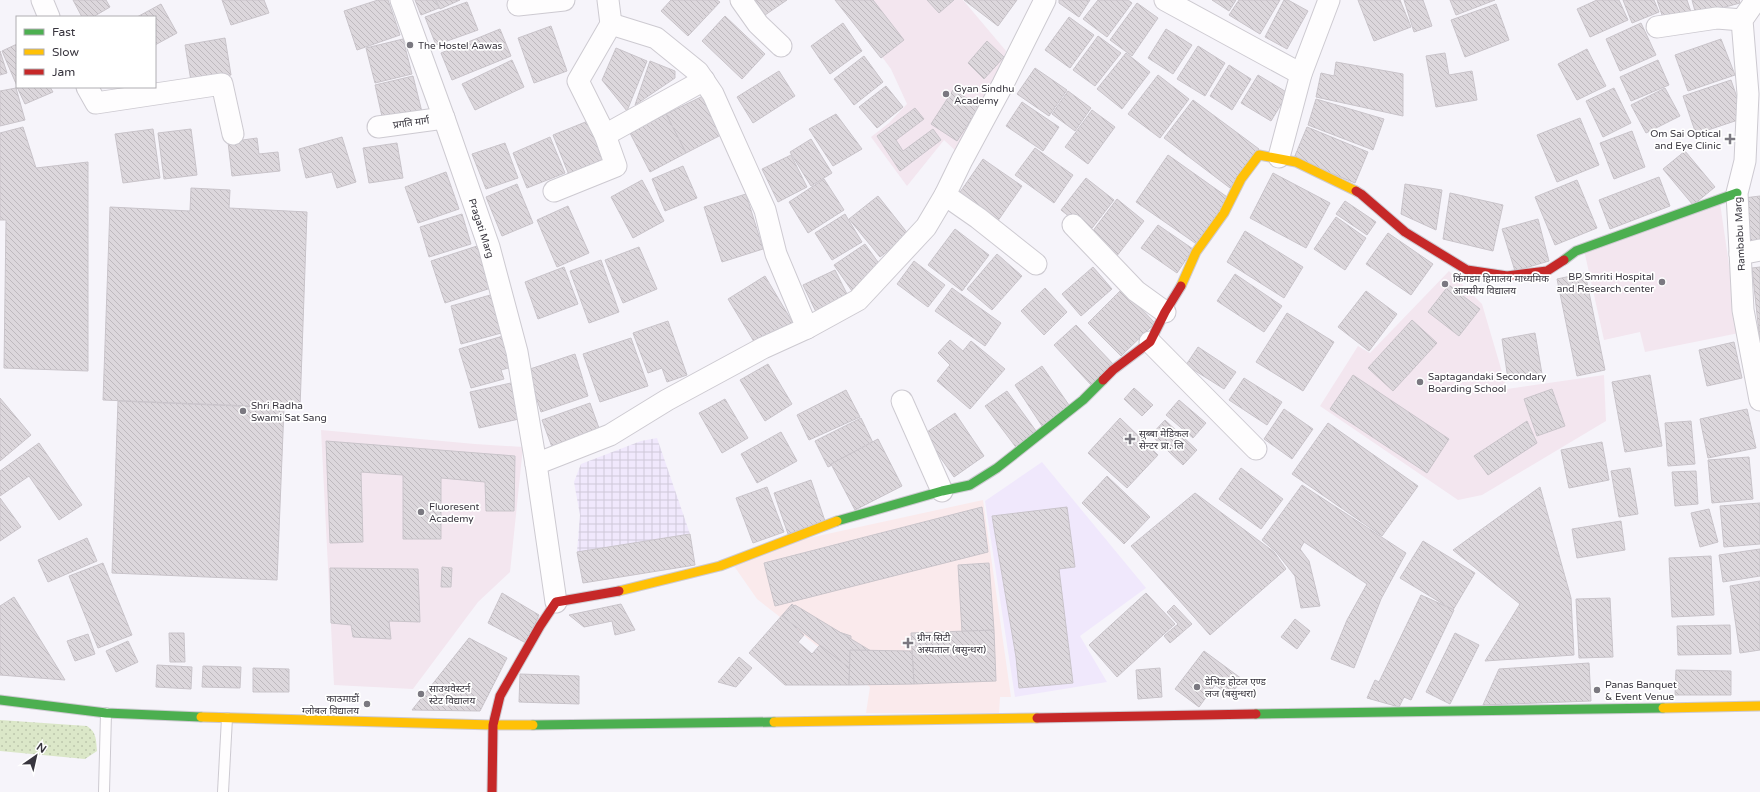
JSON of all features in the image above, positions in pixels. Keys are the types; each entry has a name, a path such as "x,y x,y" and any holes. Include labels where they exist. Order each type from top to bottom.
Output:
{"street":[{"path":"42,0 49,16"},
{"name":"Pragati Marg","path":"401,0 489,247 517,352 536,464 556,602"},
{"path":"518,5 564,0"},
{"path":"554,191 616,166 604,135 578,81 611,24 608,0"},
{"path":"741,0 758,24 781,46"},
{"path":"536,464 610,435 698,383 763,348 807,328 858,300 926,227 945,196 962,160 1003,84 1044,0"},
{"path":"1165,0 1301,74"},
{"path":"1279,157 1301,74 1329,0"},
{"path":"1657,27 1717,18 1742,20 1756,0"},
{"name":"Rambabu Marg","path":"1742,20 1748,94 1745,161 1737,193 1743,310 1760,400"},
{"path":"611,24 656,38 698,72 714,94 765,210 776,254 807,328"},
{"path":"604,135 704,80"},
{"path":"88,88 96,103 222,84 233,134"},
{"name":"प्रगति मार्ग","path":"378,127 444,118"},
{"path":"492,792 493,725 500,696 540,626 556,602 630,589 720,566 824,525 942,491 970,485 997,468 1083,400 1113,370 1150,342 1165,312 1178,293 1196,252 1224,213 1241,179 1259,155 1279,157 1296,162 1361,194 1405,232 1467,270 1507,276 1547,271 1576,251 1737,193"},
{"path":"945,196 978,218 1036,264"},
{"path":"1073,225 1136,291 1165,312"},
{"path":"1740,254 1760,250"},
{"path":"1150,342 1256,449"},
{"path":"902,401 942,491"},
{"path":"0,700 106,713 227,718 493,725 850,721 1760,706"}],"lane":[{"path":"104,792 106,713"},
{"path":"223,792 227,718"}],"shaded area":[{"name":"Gyan Sindhu Academy","path":"840,0 963,0 1006,51 996,83 958,153 944,140 907,186 871,137 889,123 907,104 891,69"},
{"name":"BP Smriti Hospital and Research center","path":"1720,203 1739,333 1645,352 1640,332 1604,340 1584,250"},
{"name":"Saptagandaki Secondary Boarding School","path":"1449,271 1482,304 1507,389 1604,375 1606,421 1482,495 1458,500 1320,406 1358,346 1370,353"},
{"name":"Fluoresent Academy","path":"321,430 523,447 510,572 478,602 413,689 334,685"},
{"path":"657,438 690,534 577,552 580,515 574,482 581,464 641,441"},
{"path":"1042,462 1146,588 1080,636 1107,682 1015,697 985,501"},
{"name":"ग्रीन सिटी अस्पताल (बसुन्धरा)","path":"983,500 1011,697 1000,697 999,713 866,713 870,687 757,599 734,566 804,539"}],"green space":[{"path":"0,720 87,726 93,731 97,751 85,759 0,751"}],"building":[{"path":"73,0 106,0 110,7 95,16 81,16"},
{"path":"222,0 264,0 269,13 231,25"},
{"path":"378,0 388,0 400,35 357,50 344,11"},
{"path":"415,0 435,0 439,8 421,15"},
{"path":"436,0 460,0 440,9"},
{"path":"671,0 717,0 720,2 688,36 661,11"},
{"path":"755,0 787,0 765,15"},
{"path":"835,0 873,0 904,40 881,58"},
{"path":"927,0 954,0 939,13"},
{"path":"964,0 1017,0 998,26"},
{"path":"1059,0 1090,0 1079,17 1059,3"},
{"path":"1098,0 1128,0 1132,3 1107,37 1083,19"},
{"path":"1212,0 1236,0 1229,11"},
{"path":"1239,0 1280,0 1260,34 1229,15"},
{"path":"1284,0 1288,0 1308,11 1287,49 1265,37"},
{"path":"1358,0 1400,0 1411,27 1374,41"},
{"path":"1404,0 1423,0 1432,26 1414,32"},
{"path":"1450,0 1495,0 1456,15"},
{"path":"1597,0 1619,0 1628,20 1590,37 1577,9"},
{"path":"1623,0 1654,0 1659,12 1632,23"},
{"path":"1657,0 1687,0 1691,12 1664,21"},
{"path":"1692,0 1739,0 1740,3 1696,15"},
{"path":"467,2 478,30 436,45 425,17"},
{"path":"1137,3 1158,18 1132,56 1110,40"},
{"path":"161,4 177,33 156,44 156,16 139,16"},
{"path":"1496,4 1509,40 1465,57 1451,20"},
{"path":"725,16 765,54 742,79 702,41"},
{"path":"1069,17 1094,35 1070,68 1045,50"},
{"path":"843,23 862,51 830,74 811,46"},
{"path":"1641,23 1656,55 1620,71 1606,39"},
{"path":"551,26 567,71 534,83 518,38"},
{"path":"500,29 511,56 452,80 441,53"},
{"path":"1166,29 1192,45 1173,74 1148,58"},
{"path":"1098,36 1121,53 1095,86 1073,70"},
{"path":"225,38 231,75 191,81 185,45"},
{"path":"403,39 412,74 375,83 366,48"},
{"path":"1721,39 1735,75 1688,91 1675,55"},
{"path":"987,41 1004,57 984,79 968,63"},
{"path":"16,44 16,84 2,51"},
{"path":"1198,46 1225,63 1205,96 1177,79"},
{"path":"616,48 647,61 627,111 602,80"},
{"path":"1587,49 1606,86 1577,100 1558,64"},
{"path":"0,51 7,73 0,75"},
{"path":"1126,53 1150,72 1122,109 1097,89"},
{"path":"1445,53 1449,75 1472,71 1477,100 1436,107 1426,56"},
{"path":"864,56 883,82 854,105 834,79"},
{"path":"512,60 524,87 475,110 462,84"},
{"path":"1658,60 1669,85 1631,101 1620,77"},
{"path":"650,61 675,71 675,78 635,105"},
{"path":"1336,62 1403,74 1403,116 1316,97 1321,73 1334,76"},
{"path":"1229,65 1251,79 1232,110 1210,96"},
{"path":"1035,68 1067,90 1049,116 1017,94"},
{"path":"779,71 795,96 753,123 737,97"},
{"path":"1158,75 1189,99 1160,138 1128,114"},
{"path":"1258,75 1288,93 1271,121 1241,103"},
{"path":"413,76 422,112 383,121 375,85"},
{"path":"1731,80 1744,118 1696,134 1683,96"},
{"path":"886,86 903,107 877,128 859,107"},
{"path":"16,88 25,120 0,126 0,91"},
{"path":"17,88 51,88 53,92 25,104"},
{"path":"1614,88 1631,123 1603,137 1586,101"},
{"path":"1665,88 1680,116 1646,133 1631,105"},
{"path":"953,90 980,106 957,141 931,124"},
{"path":"1068,91 1091,108 1075,131 1052,114"},
{"path":"703,96 723,134 686,153 666,114"},
{"path":"1316,99 1384,119 1373,150 1308,125"},
{"path":"1193,100 1259,149 1230,188 1164,138"},
{"path":"1022,102 1059,127 1043,151 1006,126"},
{"path":"915,108 924,119 896,140 903,151 933,129 941,140 900,171 877,136"},
{"path":"1092,110 1115,127 1088,164 1065,147"},
{"path":"666,114 686,153 650,172 630,133"},
{"path":"836,114 862,149 833,166 809,129"},
{"path":"1580,118 1599,165 1557,182 1537,135"},
{"path":"588,121 606,166 571,180 553,135"},
{"path":"23,127 36,168 88,162 88,371 4,368 6,220 0,220 0,133"},
{"path":"1307,127 1368,152 1355,183 1294,158"},
{"path":"153,129 160,178 123,183 115,134"},
{"path":"191,129 197,175 164,179 158,133"},
{"path":"1632,131 1645,167 1614,179 1600,143"},
{"path":"342,137 356,182 337,188 332,172 306,178 299,149"},
{"path":"550,137 565,173 527,188 513,153"},
{"path":"257,138 259,154 278,152 280,171 232,176 228,142"},
{"path":"811,139 832,173 811,186 790,152"},
{"path":"397,143 403,178 369,183 363,148"},
{"path":"505,143 518,178 486,189 472,154"},
{"path":"1035,148 1073,175 1054,203 1015,175"},
{"path":"1685,151 1715,187 1693,205 1663,169"},
{"path":"791,155 807,187 778,202 762,169"},
{"path":"1168,155 1230,199 1198,245 1136,202"},
{"path":"983,159 1022,186 995,225 956,198"},
{"path":"683,166 697,198 665,211 652,179"},
{"path":"446,172 459,209 418,223 405,187"},
{"path":"1273,173 1330,203 1306,248 1250,218"},
{"path":"1659,177 1670,206 1610,229 1599,200"},
{"path":"1086,178 1114,200 1089,232 1061,210"},
{"path":"824,179 844,210 808,233 789,202"},
{"path":"642,180 664,221 633,238 611,197"},
{"path":"1577,180 1597,228 1555,245 1535,197"},
{"path":"517,184 533,223 502,236 486,197"},
{"path":"1405,184 1442,190 1436,230 1401,214"},
{"name":"Shri Radha Swami Sat Sang","path":"191,188 230,190 229,208 307,212 300,408 103,400 110,207 190,211"},
{"path":"1450,193 1503,205 1493,251 1443,239"},
{"path":"746,194 763,249 722,262 704,207"},
{"path":"878,196 909,235 880,257 849,219"},
{"path":"1760,196 1760,243 1751,244 1744,198"},
{"path":"1117,199 1144,221 1116,257 1089,236"},
{"path":"1345,201 1376,222 1367,235 1336,214"},
{"path":"568,206 589,253 557,267 537,220"},
{"path":"462,214 471,244 429,257 420,227"},
{"path":"845,214 862,242 832,260 815,233"},
{"path":"1336,217 1366,238 1345,270 1314,249"},
{"path":"1538,219 1549,261 1515,271 1502,229"},
{"path":"1158,225 1193,249 1177,273 1141,248"},
{"path":"955,229 989,255 962,291 928,265"},
{"path":"1245,231 1303,267 1284,298 1227,262"},
{"path":"1388,233 1433,264 1411,295 1366,264"},
{"path":"865,244 883,269 852,291 834,265"},
{"path":"477,246 491,288 445,303 431,261"},
{"path":"639,247 657,289 623,303 605,260"},
{"path":"997,254 1022,276 992,310 967,289"},
{"path":"601,260 619,312 589,323 570,271"},
{"path":"914,261 945,285 928,307 897,284"},
{"path":"564,267 578,304 538,319 525,282"},
{"path":"1093,267 1112,289 1081,316 1062,294"},
{"path":"1760,267 1760,342 1752,268"},
{"path":"835,270 850,300 818,316 803,285"},
{"path":"1585,273 1605,370 1577,376 1557,279"},
{"path":"1235,274 1282,306 1264,332 1217,301"},
{"path":"765,276 793,323 756,345 728,299"},
{"path":"1449,285 1480,309 1459,336 1428,312"},
{"path":"952,288 1001,323 985,346 935,311"},
{"path":"1045,288 1067,312 1044,335 1021,311"},
{"path":"1122,289 1155,323 1121,356 1088,323"},
{"path":"1366,291 1397,314 1369,351 1338,327"},
{"path":"494,294 505,332 461,344 451,306"},
{"path":"1287,313 1334,342 1303,391 1256,362"},
{"path":"1412,320 1437,343 1393,391 1368,368"},
{"path":"668,321 687,375 667,382 662,368 648,373 633,333"},
{"path":"1076,325 1114,365 1092,386 1054,345"},
{"path":"1535,333 1542,374 1508,379 1502,339"},
{"path":"503,336 512,367 501,370 504,379 471,388 459,349"},
{"path":"631,338 648,386 600,402 583,354"},
{"path":"950,340 963,351 971,341 1005,369 970,409 937,381 950,365 938,353"},
{"path":"1734,342 1742,378 1707,386 1699,350"},
{"path":"1198,347 1236,372 1224,389 1186,365"},
{"path":"575,354 588,396 541,412 527,370"},
{"path":"768,364 792,404 765,421 740,380"},
{"path":"1042,366 1071,408 1042,426 1015,385"},
{"path":"1353,375 1449,439 1427,473 1330,409"},
{"path":"1650,375 1662,446 1625,452 1612,382"},
{"path":"1244,378 1282,402 1267,425 1229,400"},
{"path":"511,383 519,419 479,428 470,392"},
{"path":"1134,388 1153,405 1142,416 1124,399"},
{"path":"1552,389 1565,426 1537,436 1524,399"},
{"path":"846,390 860,417 809,440 797,415"},
{"path":"1007,391 1039,435 1018,450 985,406"},
{"path":"0,398 31,435 0,461"},
{"path":"725,399 748,438 722,453 699,413"},
{"path":"1179,400 1206,423 1193,438 1166,415"},
{"path":"118,401 284,408 277,580 112,573"},
{"path":"590,403 600,431 552,447 542,420"},
{"path":"1284,409 1313,429 1292,459 1264,439"},
{"path":"1747,409 1756,448 1708,458 1700,419"},
{"path":"955,413 984,456 954,477 924,434"},
{"path":"861,418 874,445 828,467 815,441"},
{"path":"1120,418 1158,455 1127,488 1088,453"},
{"path":"1165,420 1197,450 1183,465 1151,435"},
{"path":"1527,421 1537,443 1488,475 1474,456"},
{"path":"1691,421 1695,464 1668,466 1665,423"},
{"path":"1328,423 1418,486 1382,536 1292,474"},
{"path":"781,432 797,461 757,483 741,454"},
{"path":"878,439 902,486 855,510 831,464"},
{"path":"326,441 515,456 514,511 486,511 485,482 441,478 441,539 403,539 403,475 361,472 363,542 330,543"},
{"path":"1602,442 1609,480 1569,488 1561,450"},
{"path":"39,443 82,505 59,520 29,476 0,496 0,471"},
{"path":"1749,457 1753,499 1712,503 1708,460"},
{"path":"1241,468 1283,499 1261,529 1219,499"},
{"path":"1630,468 1638,514 1619,517 1611,471"},
{"path":"1696,471 1698,504 1675,506 1672,472"},
{"path":"1107,476 1150,517 1124,544 1082,503"},
{"path":"811,480 825,521 788,534 774,493"},
{"path":"1302,485 1406,553 1381,599 1354,668 1331,659 1347,620 1367,584 1304,542 1300,549 1309,561 1320,606 1301,608 1295,576 1276,552 1262,540"},
{"path":"767,487 784,532 753,543 736,498"},
{"path":"1540,487 1571,598 1574,655 1485,661 1520,604 1453,550"},
{"path":"1195,493 1274,552 1286,569 1210,635 1131,546"},
{"path":"0,498 21,527 0,541"},
{"path":"1760,503 1760,544 1724,547 1720,506"},
{"path":"982,507 988,552 775,606 764,563"},
{"path":"1067,507 1075,567 1059,569 1073,683 1019,688 1016,657 992,516"},
{"path":"1709,509 1718,542 1700,547 1691,513"},
{"path":"1621,521 1625,550 1577,558 1572,529"},
{"path":"690,534 695,565 583,583 577,552"},
{"path":"87,538 97,561 48,582 38,560"},
{"path":"1423,541 1475,573 1453,610 1400,578"},
{"path":"1760,549 1760,576 1723,582 1719,555"},
{"path":"1711,556 1714,615 1672,617 1669,558"},
{"path":"103,563 132,635 98,648 69,576"},
{"path":"989,563 994,630 962,632 958,565"},
{"path":"442,567 452,568 451,587 441,587"},
{"path":"330,568 418,569 420,622 389,621 391,639 353,637 351,625 331,623"},
{"path":"1760,581 1760,650 1740,653 1730,586"},
{"path":"502,593 539,615 526,643 488,623"},
{"path":"1146,593 1175,624 1117,677 1089,645"},
{"path":"1421,595 1454,610 1411,700 1404,697 1399,707 1367,698 1375,680 1379,682"},
{"path":"14,597 65,680 0,675 0,606"},
{"path":"1610,598 1613,657 1579,658 1576,599"},
{"path":"621,604 635,630 615,635 612,621 584,627 569,615"},
{"path":"792,604 806,617 796,628 804,635 798,642 812,654 833,630 851,636 849,685 785,685 749,653"},
{"path":"795,605 871,651 856,673 782,616"},
{"path":"1174,605 1192,624 1170,643 1164,636 1178,624 1167,612"},
{"path":"1295,619 1310,631 1297,649 1281,637"},
{"path":"1730,625 1731,654 1678,655 1677,626"},
{"path":"994,630 996,681 914,684 911,633"},
{"path":"169,633 184,633 185,662 170,662"},
{"path":"1455,633 1479,645 1450,704 1426,692"},
{"path":"88,634 95,654 75,661 67,641"},
{"path":"469,638 507,658 480,711 412,710"},
{"path":"128,641 138,662 116,672 106,651"},
{"path":"850,650 912,651 914,684 849,685"},
{"path":"1204,651 1242,679 1230,696 1215,685 1199,707 1175,689"},
{"path":"739,657 752,668 736,687 718,682"},
{"path":"1589,663 1591,701 1483,705 1499,669"},
{"path":"157,665 192,667 191,689 156,687"},
{"path":"203,666 241,667 240,688 202,687"},
{"path":"253,668 289,669 289,692 253,692"},
{"path":"1160,668 1162,697 1138,699 1136,670"},
{"path":"1676,670 1731,671 1731,695 1675,695"},
{"path":"520,674 579,676 579,704 519,702"}],"traffic: fast":[{"path":"1564,260 1576,251 1737,193"},
{"path":"837,521 942,491 970,485 997,468 1083,400 1103,380"},
{"path":"0,700 106,713 201,717"},
{"path":"1256,714 1663,708"},
{"path":"533,725 774,722"}],"traffic: slow":[{"path":"1181,286 1196,252 1224,213 1241,179 1259,155 1296,162 1356,191"},
{"path":"619,591 720,566 837,521"},
{"path":"1663,708 1760,706"},
{"path":"201,717 533,725"},
{"path":"774,722 1037,718"}],"traffic: jam":[{"path":"1356,191 1405,232 1467,270 1507,276 1547,271 1564,260"},
{"path":"1103,380 1113,370 1150,342 1165,312 1181,286"},
{"path":"492,792 493,725 500,696 540,626 556,602 619,591"},
{"path":"1037,718 1256,714"}],"place":[{"name":"The Hostel Aawas","path":"410,45"},
{"name":"Gyan Sindhu Academy","path":"946,94"},
{"name":"Om Sai Optical and Eye Clinic","path":"1730,139"},
{"name":"BP Smriti Hospital and Research center","path":"1662,282"},
{"name":"किंगडम हिमालय माध्यमिक आवसीय विद्यालय","path":"1445,284"},
{"name":"Saptagandaki Secondary Boarding School","path":"1420,382"},
{"name":"Shri Radha Swami Sat Sang","path":"243,411"},
{"name":"सुब्बा मेडिकल सेन्टर प्रा. लि","path":"1130,439"},
{"name":"Fluoresent Academy","path":"421,512"},
{"name":"ग्रीन सिटी अस्पताल (बसुन्धरा)","path":"908,643"},
{"name":"डेभिड होटल एण्ड लज (बसुन्धरा)","path":"1197,687"},
{"name":"Panas Banquet & Event Venue","path":"1597,690"},
{"name":"साउथवेस्टर्न स्टेट विद्यालय","path":"421,694"},
{"name":"काठमाडौं ग्लोबल विद्यालय","path":"367,704"}]}
